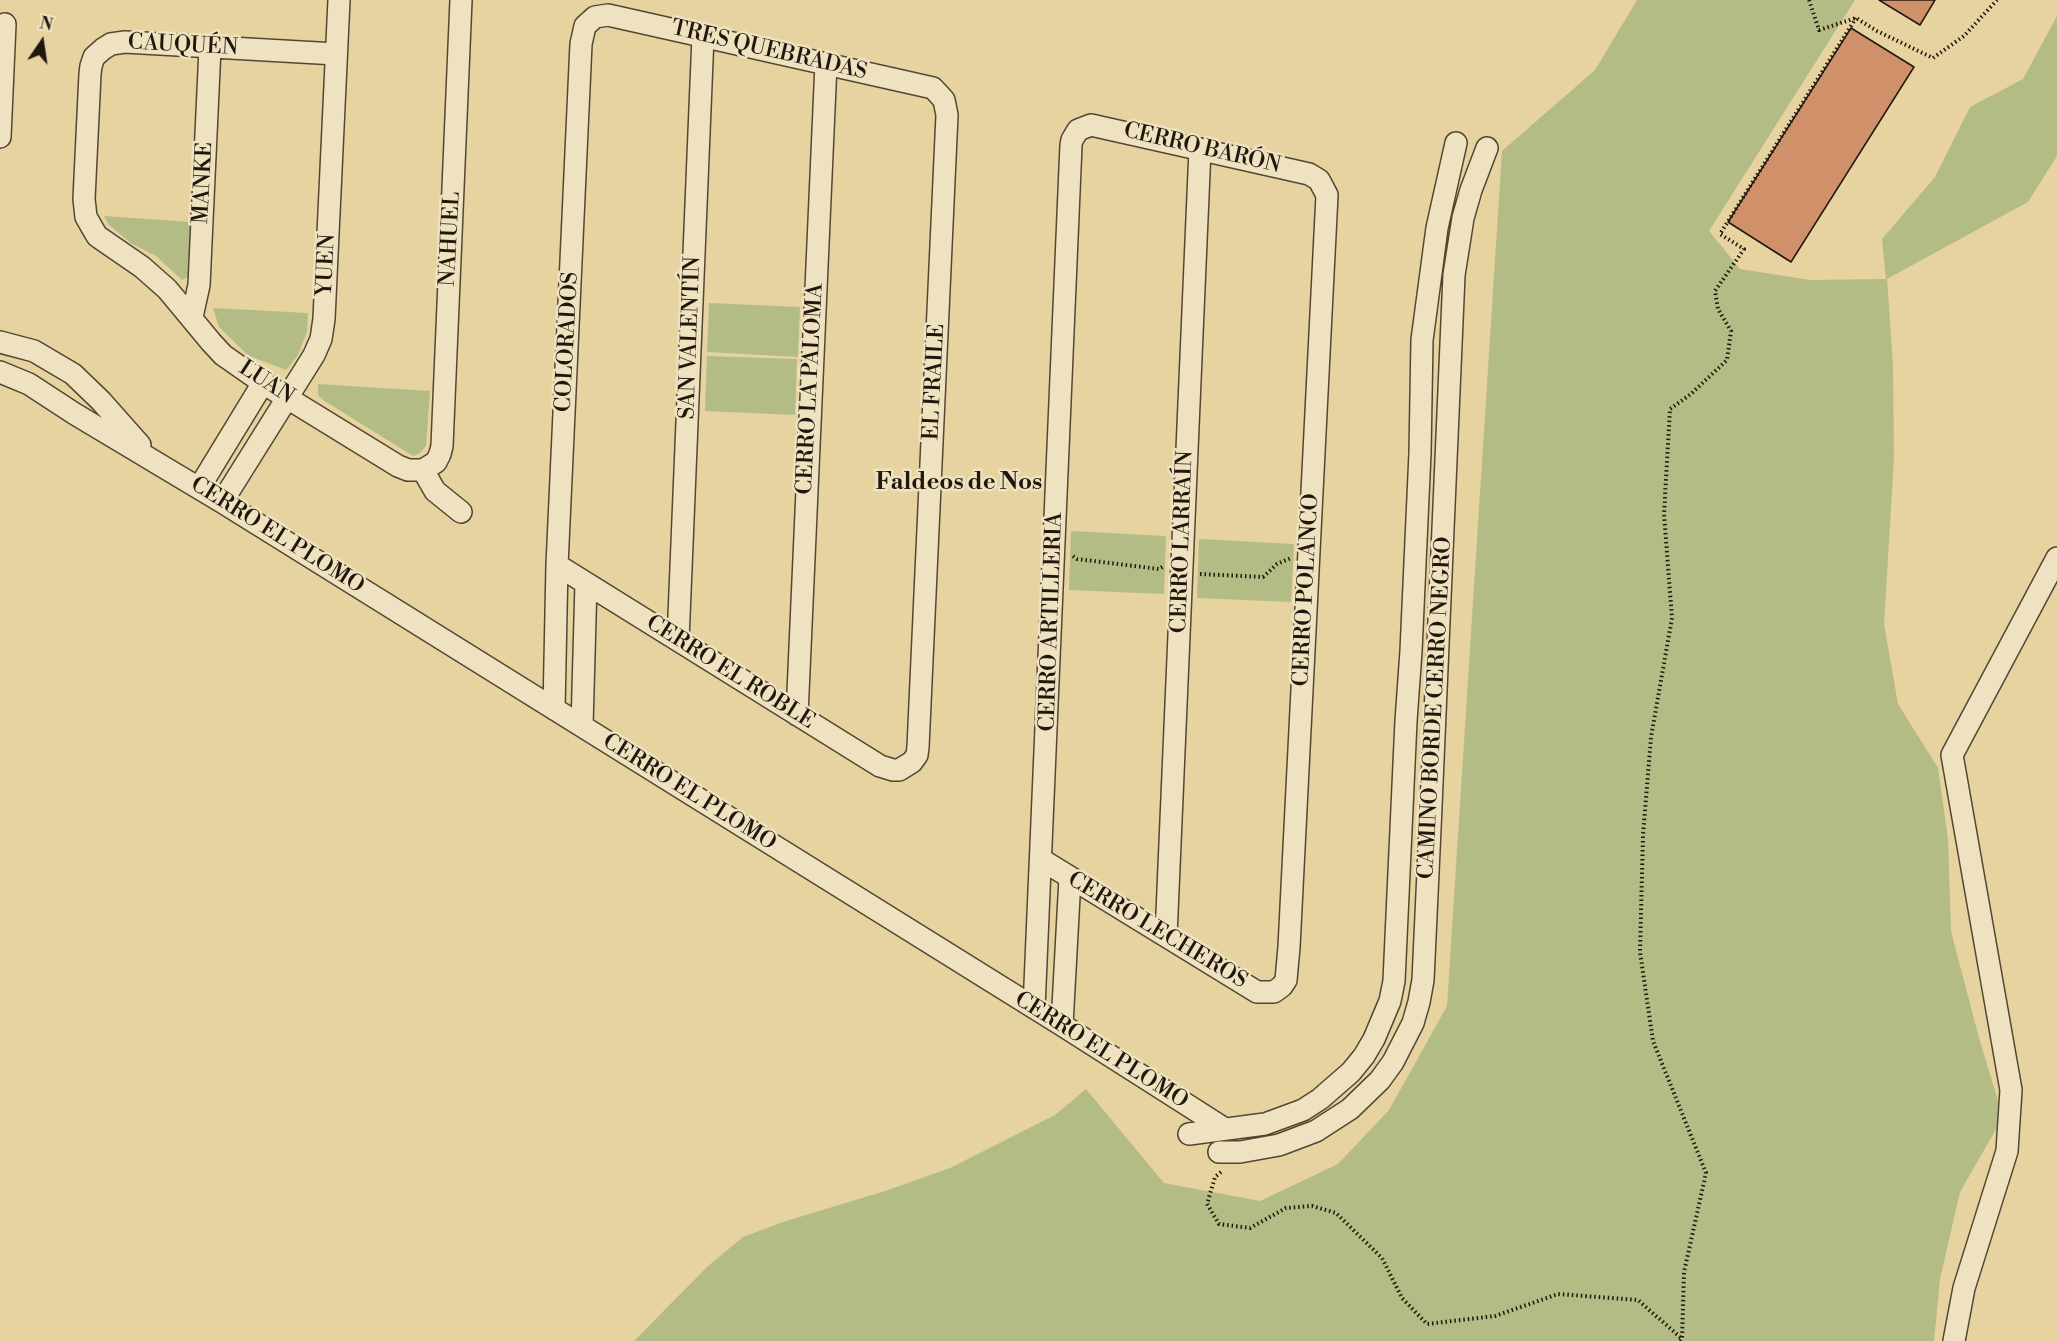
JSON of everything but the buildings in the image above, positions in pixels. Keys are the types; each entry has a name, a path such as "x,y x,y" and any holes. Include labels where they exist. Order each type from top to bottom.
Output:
{"street":[{"name":"YUEN","path":"222,502 314,355 323,329 339,0"},
{"name":"NAHUEL","path":"423,470 436,462 442,446 461,0"},
{"name":"TRES QUEBRADAS","path":"590,21 595,17 608,15 925,85 933,88 944,100"},
{"name":"COLORADOS","path":"554,709 557,565 581,44 582,32 590,21"},
{"path":"0,137 5,24"},
{"name":"SAN VALENTÍN","path":"678,640 703,36"},
{"name":"CAUQUÉN","path":"89,224 84,199 90,74 94,57 103,49 111,44 125,42 336,54"},
{"name":"MANKE","path":"192,317 199,285 210,48"},
{"name":"CERRO LA PALOMA","path":"797,715 826,64"},
{"name":"EL FRAILE","path":"905,767 917,755 918,747 946,127 944,100"},
{"name":"CERRO BARÓN","path":"1078,130 1085,126 1098,126 1309,174 1322,184"},
{"name":"CERRO ARTILLERIA","path":"1034,1008 1071,146 1078,130"},
{"name":"CAMINO BORDE CERRO NEGRO","path":"1189,1134 1265,1124 1303,1110 1320,1099 1351,1072 1364,1056 1390,1001 1394,981 1412,639 1422,340 1434,246 1454,148 1484,155 1463,218 1454,275 1423,980 1419,1002 1413,1023 1393,1062 1380,1080 1350,1109 1334,1121 1298,1139 1279,1145 1229,1152"},
{"name":"CERRO LARRAÍN","path":"1166,936 1200,149"},
{"name":"CERRO POLANCO","path":"1274,992 1282,986 1288,973 1327,201 1322,184"},
{"name":"LUAN","path":"89,224 106,244 155,278 192,317 216,348 262,383 398,466 408,470 423,470"},
{"name":"CERRO EL PLOMO","path":"0,342 34,351 73,374 101,401 153,459"},
{"name":"CERRO EL PLOMO","path":"0,372 29,384 75,414 153,459 1062,1025 1225,1129"},
{"path":"199,488 262,383"},
{"path":"423,470 435,491 461,512"},
{"path":"1954,1341 1964,1288 2007,1151 2011,1090 1952,755 2057,558"},
{"name":"CERRO EL ROBLE","path":"557,565 886,769 905,767"},
{"path":"582,726 586,583"},
{"path":"522,688 535,683 555,666"},
{"name":"CERRO LECHEROS","path":"1042,860 1251,989 1264,993 1274,992"},
{"path":"1062,1025 1070,878"}],"path":[{"path":"1809,0 1819,30 1857,18"},
{"path":"1857,18 1877,31 1933,58 1964,36 1997,0"},
{"path":"1681,1340 1684,1272 1706,1173 1653,1041 1640,952 1643,835 1651,737 1672,618 1664,514 1671,409 1691,394 1726,360 1731,331 1718,309 1715,291 1744,249 1720,234 1857,18"},
{"path":"1229,1152 1228,1166 1215,1177 1206,1204 1219,1224 1250,1228 1286,1208 1312,1206 1336,1213 1382,1258 1402,1298 1427,1324 1496,1316 1558,1294 1638,1300 1681,1340"}],"green space":[{"path":"1637,0 1855,0 1709,231 1740,269 1810,280 1886,279 1882,239 1935,177 1970,107 2023,79 2057,16 2057,156 2028,202 1887,279 1893,365 1894,458 1884,624 1898,704 1938,768 1948,839 1951,931 1979,1038 2003,1117 1960,1192 1940,1279 1934,1341 634,1341 708,1266 743,1237 950,1168 1055,1115 1086,1089 1164,1183 1260,1201 1338,1164 1389,1110 1447,1006 1502,151 1595,70"},
{"path":"104,216 192,222 188,277 182,280 156,256 132,244 109,225"},
{"path":"709,303 800,307 798,357 707,352"},
{"path":"213,308 308,313 307,332 298,355 286,370 249,356 219,327"},
{"path":"707,356 797,359 795,415 705,411"},
{"path":"318,384 430,391 426,446 420,453 413,456 323,400 318,395"},
{"path":"1071,531 1166,536 1164,594 1069,590"},
{"path":"1199,539 1294,544 1291,602 1197,598"}],"district":[{"name":"Faldeos de Nos","path":"959,483"}]}
